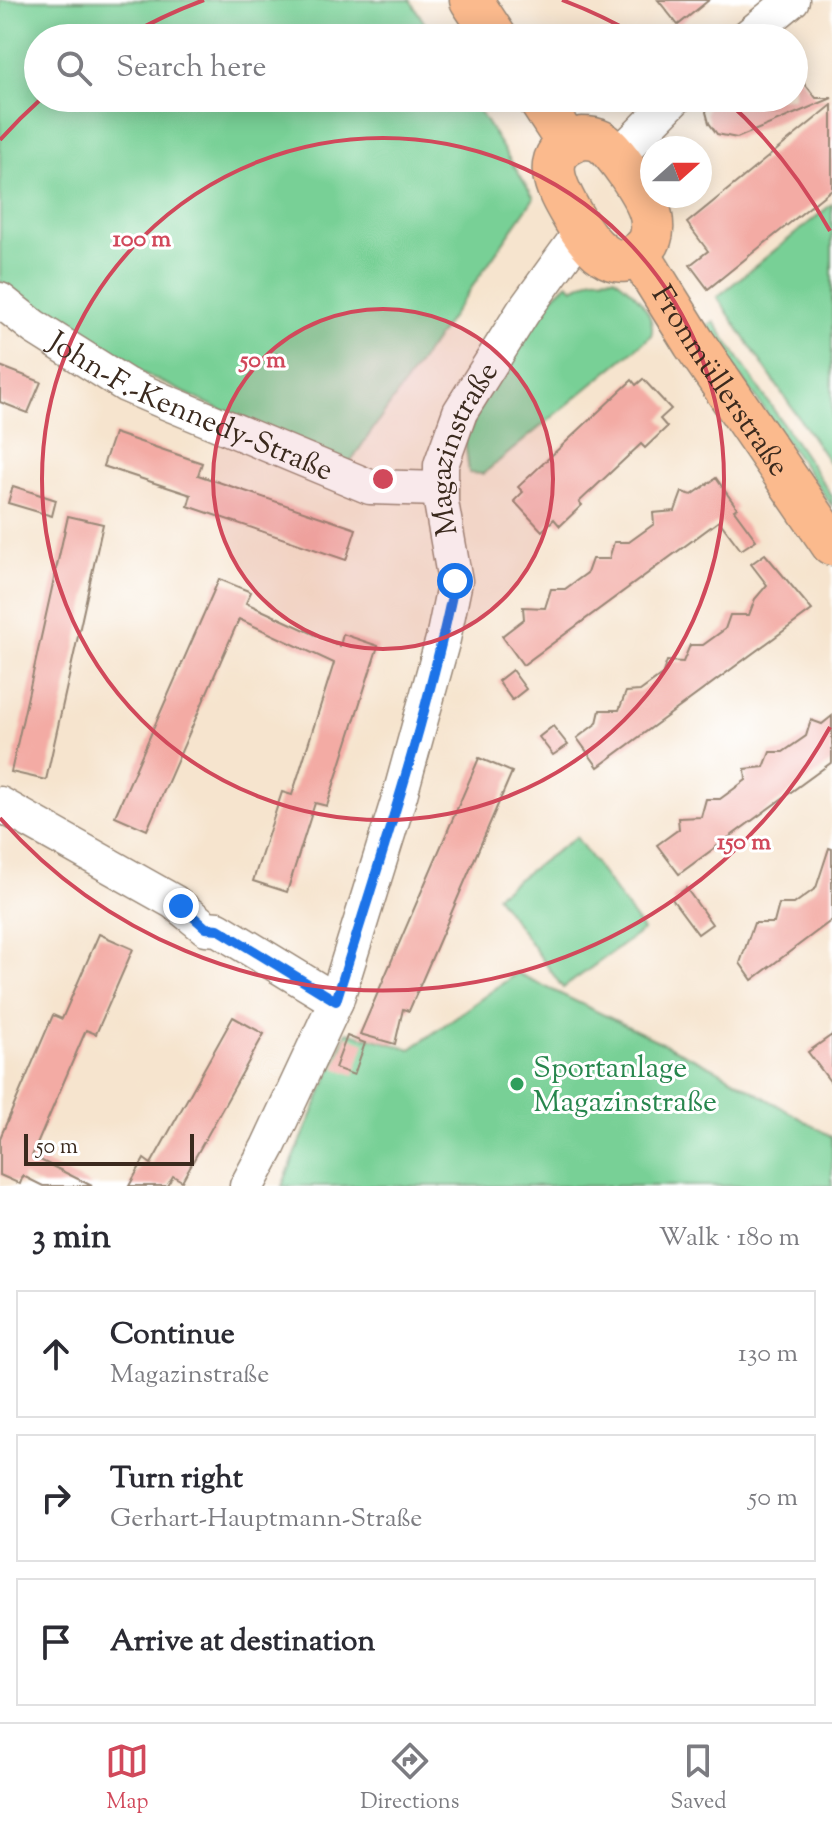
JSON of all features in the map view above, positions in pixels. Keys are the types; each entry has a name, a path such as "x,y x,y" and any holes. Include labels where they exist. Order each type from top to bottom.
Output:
{"main road":[{"path":"471,0 487,24"},
{"path":"547,112 568,144 591,138 600,141 617,157"},
{"name":"Fronmüllerstraße","path":"568,144 559,153 553,174 556,188 588,243 607,258 629,258 651,239 651,217 617,157"},
{"name":"Fronmüllerstraße","path":"638,253 694,343 832,544"}],"street":[{"path":"763,24 792,0"},
{"path":"617,157 661,112"},
{"name":"Magazinstraße","path":"247,1186 336,1001 400,795 443,639 455,581 440,489 441,465 460,412 523,312 581,232"},
{"name":"John-F.-Kennedy-Straße","path":"0,300 34,327 126,385 370,487 440,489"},
{"path":"0,804 174,902 206,928 218,929 336,1001"}],"green space":[{"path":"0,0 410,0 425,24 24,24 24,112 480,112 534,198 346,468 110,358 0,281"},
{"path":"832,204 832,467 717,297"},
{"path":"614,277 642,302 651,319 651,336 483,474 469,473 465,440 485,396 540,309 568,283 573,288 593,278"},
{"path":"714,322 832,496 832,506 706,327"},
{"path":"576,837 643,930 563,988 496,895"},
{"name":"Sportanlage Magazinstraße","path":"517,973 716,1069 832,1137 832,1186 282,1186 347,1032 411,1049"}],"building":[{"path":"658,0 709,0 679,24"},
{"path":"808,88 816,98 832,98 808,108"},
{"path":"832,105 832,189 708,289 690,265 708,251 687,223 705,208 712,208 712,203"},
{"path":"706,112 799,112 737,138 717,134"},
{"path":"0,366 41,382 28,413 0,402"},
{"path":"643,379 671,409 660,419 667,427 645,448 641,444 579,502 582,505 560,526 554,519 542,531 514,501 523,492 518,487 632,380 636,385"},
{"path":"114,433 202,463 198,475 356,529 346,560 188,506 191,495 103,466"},
{"path":"716,478 756,540 741,550 719,521 523,665 502,636 524,619 523,607 545,608 551,589 565,589 587,573 592,559 609,559 614,542 629,542 654,524 653,513 675,511 682,492 692,495"},
{"path":"13,486 56,500 52,516 8,503"},
{"path":"68,516 103,524 46,780 11,772"},
{"path":"765,554 812,610 598,767 577,738 597,723 600,710 619,710 626,692 640,691 662,675 667,661 683,662 690,645 703,645 725,629 730,615 749,615 755,599 767,585 751,564"},
{"path":"219,579 251,592 246,603 340,646 343,634 378,646 327,806 315,803 287,892 253,881 282,792 292,795 334,663 239,619 147,830 115,816"},
{"path":"512,670 526,689 512,700 498,681"},
{"path":"832,716 832,762 679,874 657,845 679,829 678,818 701,817 706,799 720,799 746,780 745,769 764,767 770,752 783,752 806,736 811,720 822,724"},
{"path":"553,726 568,745 553,755 539,737"},
{"path":"479,758 512,772 409,1011 403,1009 395,1044 360,1034"},
{"path":"829,848 832,849 832,920 752,980 740,963 754,923 774,923 779,904 794,904 816,888"},
{"path":"686,888 712,924 698,934 672,899"},
{"path":"99,934 133,949 96,1034 86,1030 32,1156 92,1186 43,1186 23,1176 20,1184 0,1175 0,1138 53,1015 62,1019"},
{"path":"233,1017 264,1034 182,1181 173,1176 167,1186 129,1186 144,1159 151,1164"},
{"path":"832,1035 832,1084 808,1052"},
{"path":"347,1036 365,1043 354,1075 335,1068"}],"place":[{"name":"Sportanlage Magazinstraße","path":"517,1084"}],"route":[{"path":"181,906 206,928 218,929 336,1001 400,795 443,639 455,581"}]}
